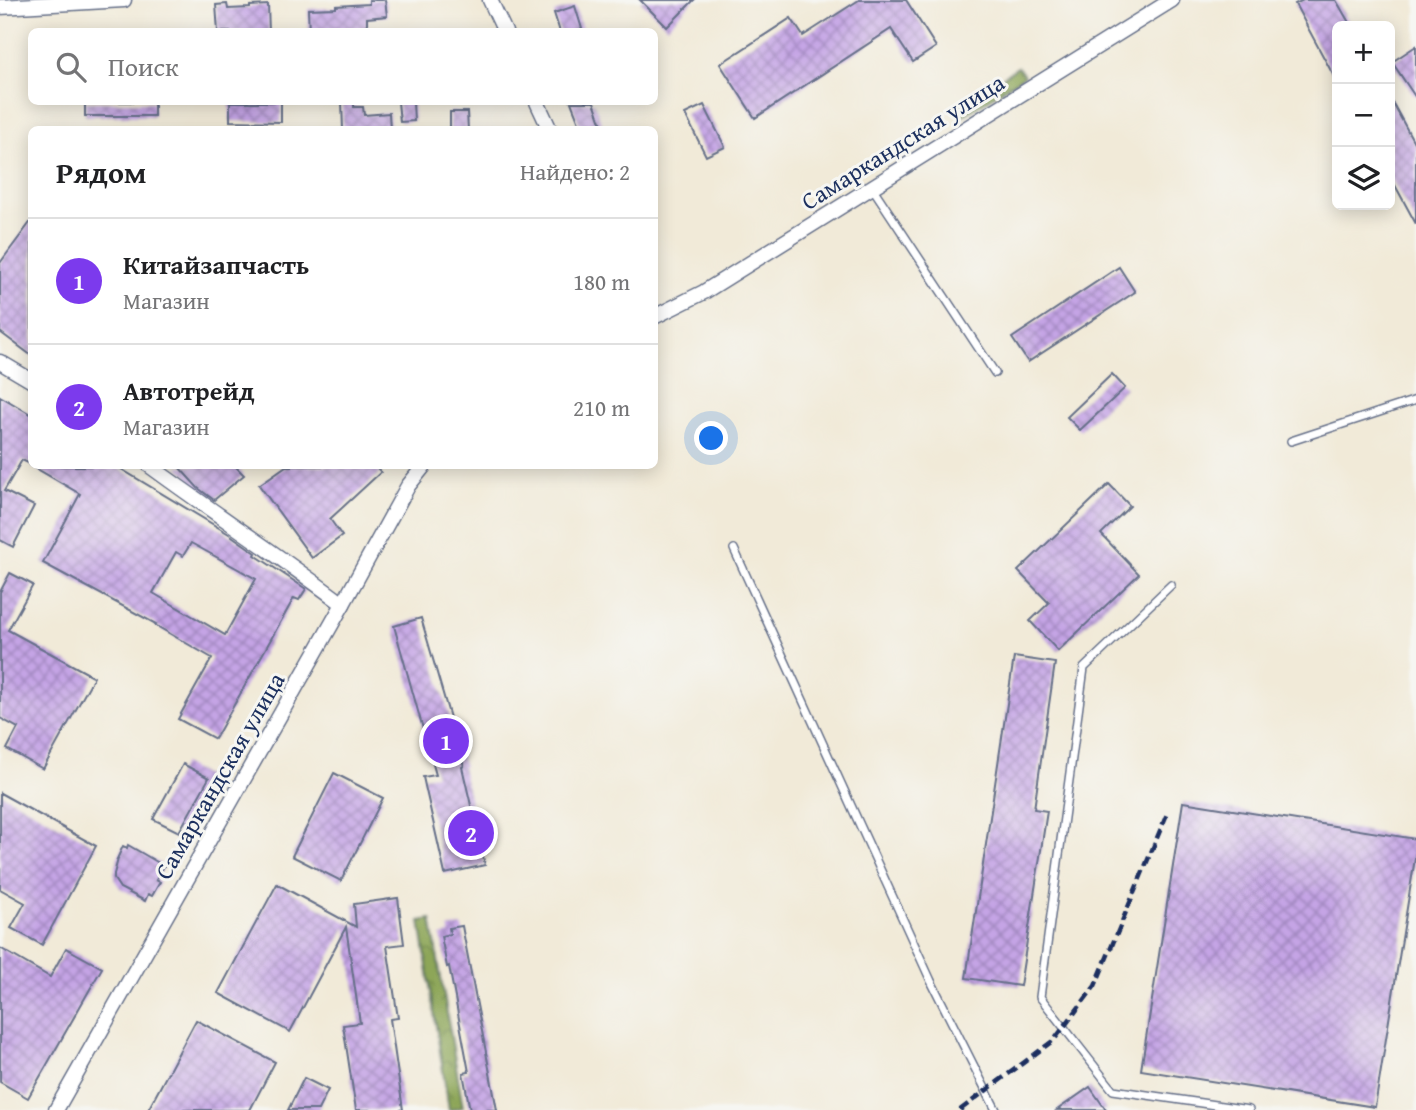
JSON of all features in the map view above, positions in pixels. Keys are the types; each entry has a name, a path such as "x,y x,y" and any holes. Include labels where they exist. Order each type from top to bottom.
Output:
{"street":[{"path":"0,7 124,0"},
{"path":"490,0 503,28"},
{"name":"Самаркандская улица","path":"658,315 704,292 1172,0"},
{"path":"538,105 548,126"},
{"path":"0,362 28,380"},
{"path":"154,469 343,604"},
{"name":"Самаркандская улица","path":"57,1110 408,486 422,469"}],"lane":[{"path":"872,187 995,373"},
{"path":"1291,441 1416,400"},
{"path":"734,549 931,981 996,1110"},
{"path":"1171,584 1083,668 1040,997 1113,1090 1249,1110"}],"green space":[{"path":"1018,67 1024,76 963,116 957,107"},
{"path":"431,919 463,1107 449,1110 420,921"}],"building":[{"path":"369,0 385,0 387,16 367,18 367,28 309,28 308,9 369,4"},
{"path":"640,0 694,0 667,27"},
{"path":"859,0 906,0 936,47 913,62 891,29 755,118 720,64 791,18 803,36"},
{"path":"1303,0 1336,0 1348,21 1332,21 1332,73 1295,4"},
{"path":"227,4 228,9 268,5 269,28 218,28 216,5"},
{"path":"575,6 582,28 559,28 554,13"},
{"path":"1416,46 1416,98 1395,66 1395,60"},
{"path":"85,105 154,105 154,116 85,116"},
{"path":"230,105 281,105 281,122 230,121"},
{"path":"342,105 363,107 364,115 389,113 390,126 343,126"},
{"path":"398,105 413,105 414,121 400,122"},
{"path":"572,105 595,105 603,126 580,126"},
{"path":"704,105 725,147 706,156 685,114"},
{"path":"1395,107 1416,146 1416,224 1395,185"},
{"path":"450,112 467,112 468,126 450,126"},
{"path":"28,225 28,353 0,332 0,263"},
{"path":"1119,267 1135,292 1028,362 1012,338"},
{"path":"1112,374 1125,388 1080,430 1067,417"},
{"path":"0,396 28,413 28,463 22,460 4,491 34,506 13,547 0,540"},
{"path":"37,469 121,469 229,534 306,589 299,600 294,598 215,739 178,719 212,658 156,624 43,563 80,494","holes":["191,543 256,579 225,635 153,593 176,552 183,556"]},
{"path":"181,469 238,469 244,475 214,500 198,488"},
{"path":"282,469 378,469 381,472 330,519 342,536 312,558 259,485"},
{"path":"1109,484 1130,506 1101,534 1139,574 1058,651 1030,621 1049,603 1018,571"},
{"path":"10,573 33,585 8,630 94,677 43,769 7,749 18,728 0,718 0,592"},
{"path":"421,618 464,766 462,767 485,865 445,874 423,777 436,775 394,626"},
{"path":"1014,657 1055,663 1034,809 1047,811 1020,986 966,978"},
{"path":"183,764 209,778 179,832 153,819"},
{"path":"334,773 383,798 341,881 292,856"},
{"path":"0,793 96,846 42,945 11,928 25,903 0,889"},
{"path":"1183,802 1416,839 1375,1107 1141,1070"},
{"path":"128,845 164,866 156,880 160,882 152,896 148,894 145,901 120,888 114,879 117,859 123,846 127,848"},
{"path":"277,884 356,927 354,904 398,898 404,944 387,946 398,1018 390,1019 403,1110 356,1110 343,1025 360,1023 346,927 290,1032 218,993"},
{"path":"462,926 497,1110 470,1110 463,1073 469,1072 441,936 450,934 449,928"},
{"path":"0,948 50,977 66,948 102,968 28,1098 0,1082"},
{"path":"196,1020 275,1062 250,1110 148,1110"},
{"path":"304,1078 328,1090 318,1110 288,1110"},
{"path":"1090,1087 1106,1110 1057,1110"}],"railway":[{"path":"960,1110 1054,1040 1095,986 1167,814"}],"place":[{"name":"Китайзапчасть","path":"446,741"},
{"name":"Автотрейд","path":"471,833"}]}
